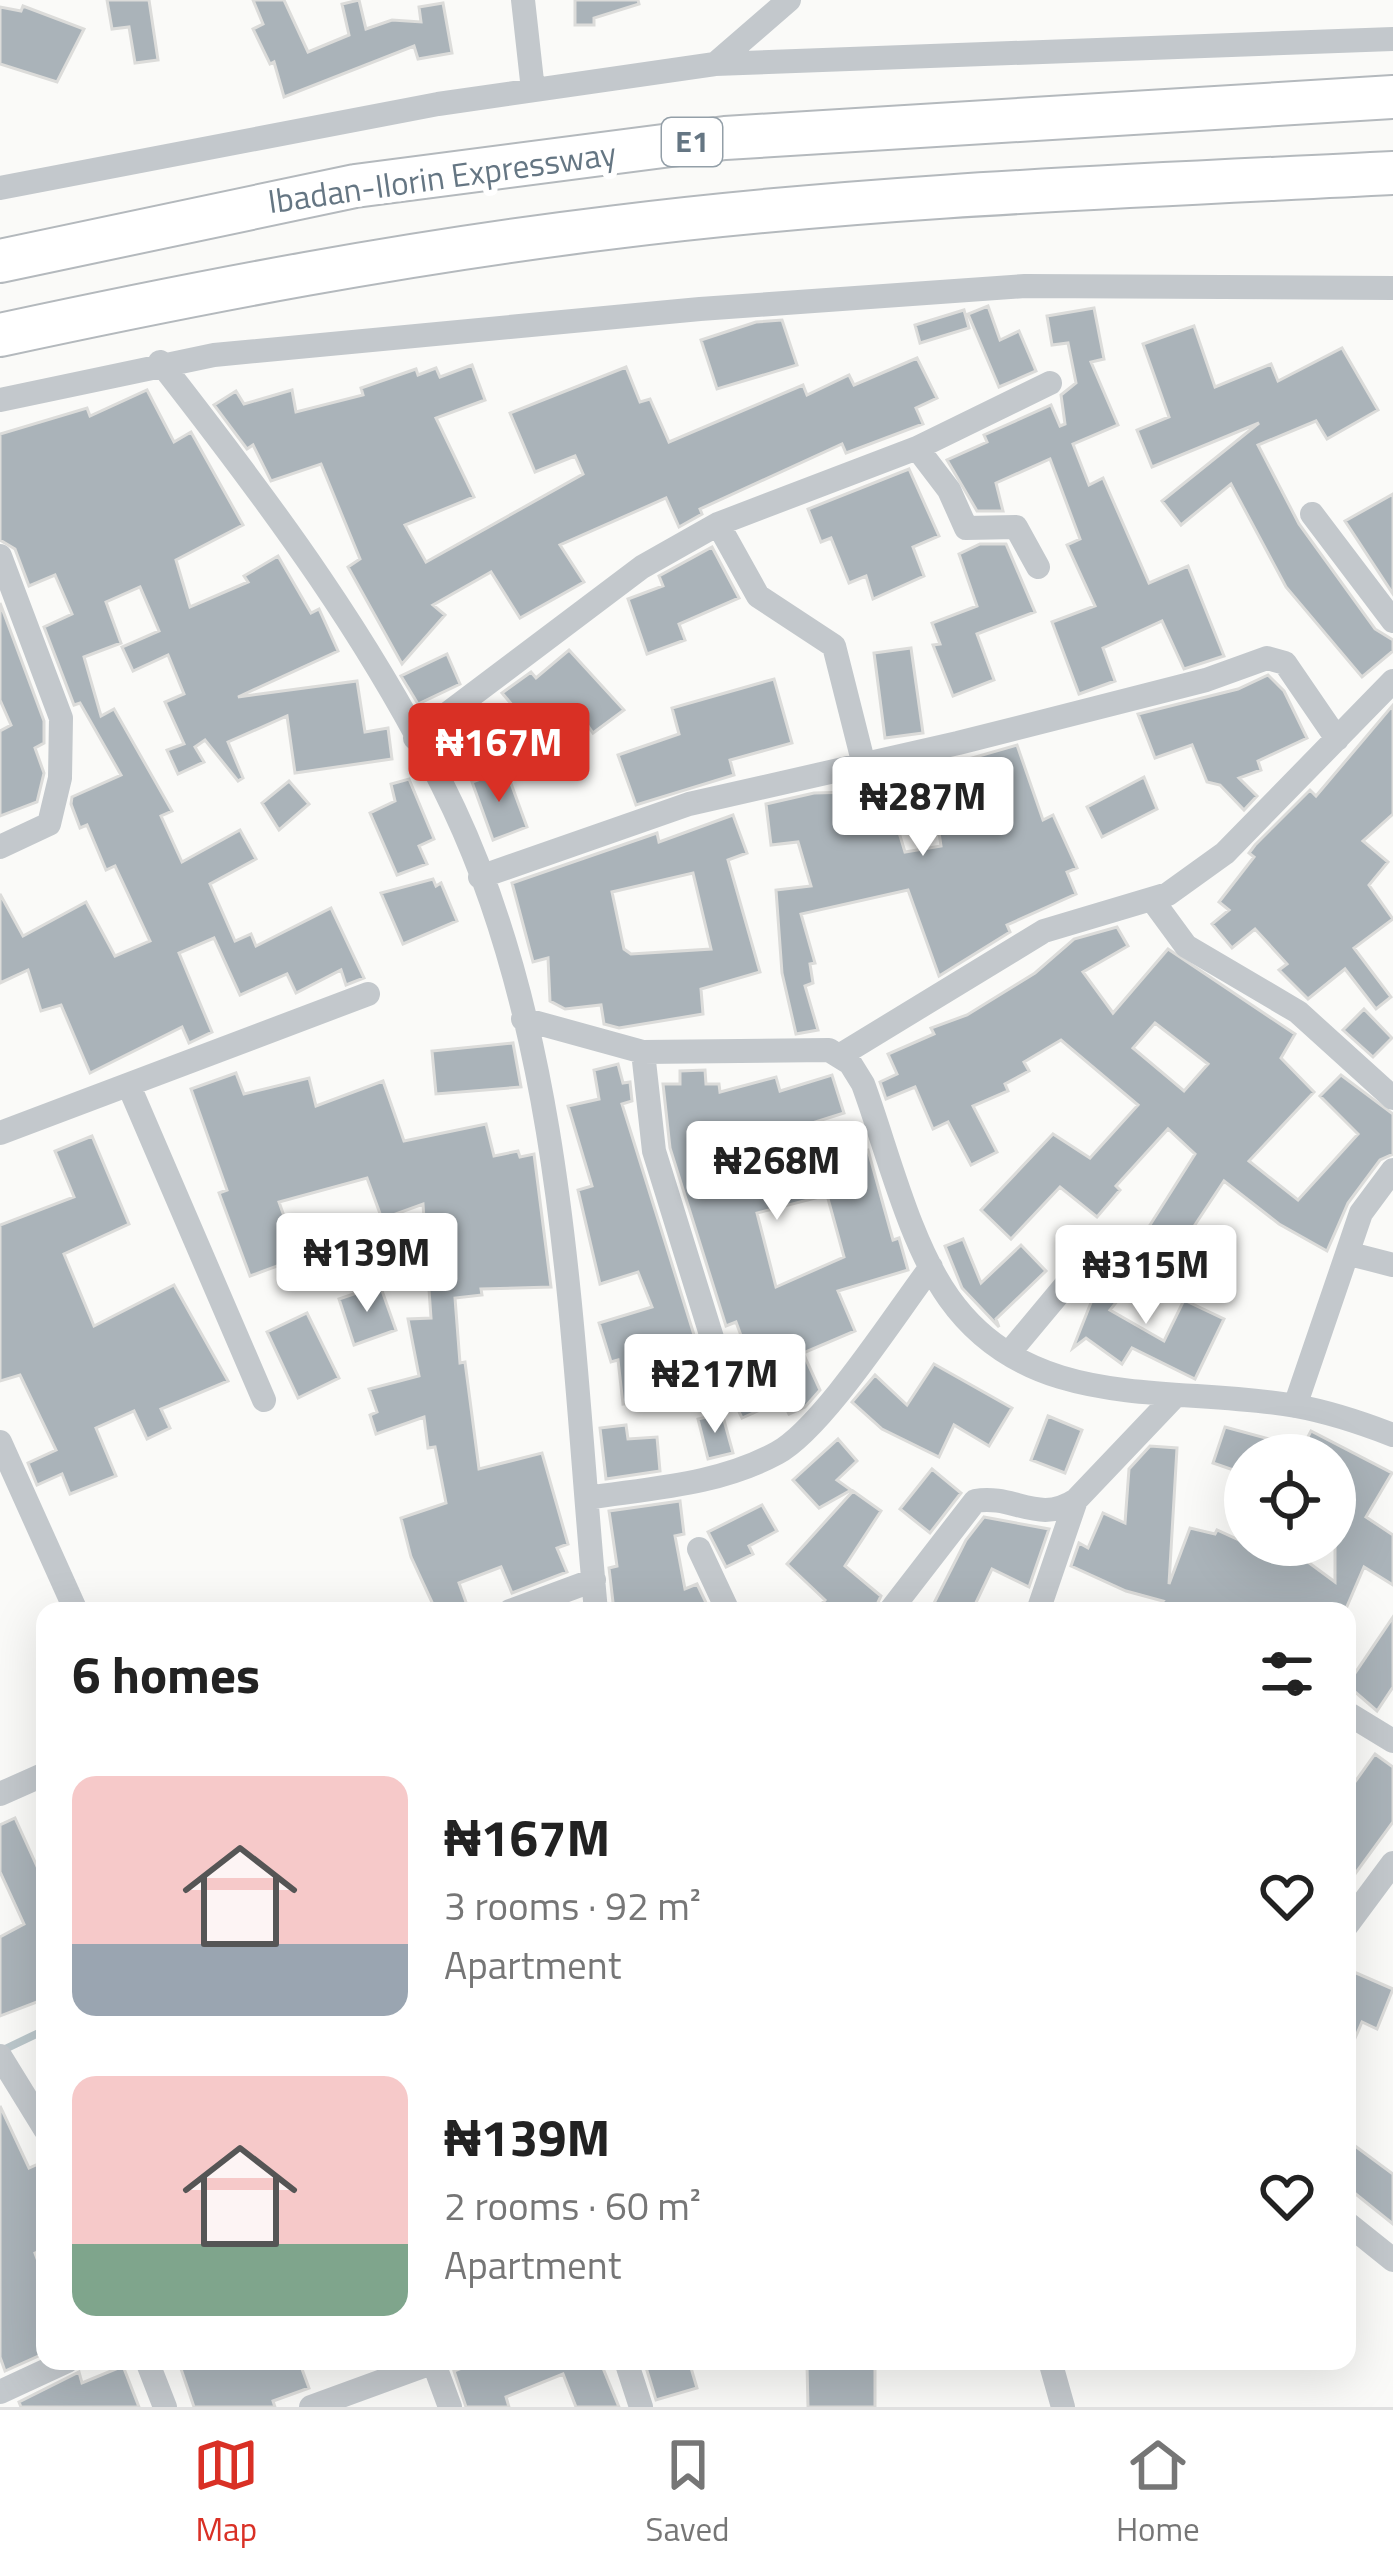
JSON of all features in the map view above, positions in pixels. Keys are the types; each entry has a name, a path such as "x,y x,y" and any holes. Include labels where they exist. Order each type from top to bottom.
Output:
{"highway":[{"name":"Ibadan-Ilorin Expressway","path":"0,261 355,186 704,140 1393,98"},
{"name":"E1","path":"0,335 313,271 615,226 887,202 1393,173"}],"street":[{"path":"523,0 533,90"},
{"path":"715,64 789,0"},
{"path":"0,188 533,90 715,64 1393,39"},
{"path":"0,400 160,362 700,309 1025,286 1393,288"},
{"path":"160,362 328,585 454,811 480,878 524,1019 560,1218 595,1602"},
{"path":"416,738 642,567 718,524 917,448 1050,382"},
{"path":"917,448 950,490 966,528 1016,527 1038,567"},
{"path":"1312,514 1393,621"},
{"path":"718,524 758,596 834,646 864,765"},
{"path":"0,556 8,606 61,718 60,778 49,824 0,847"},
{"path":"480,878 669,810 1206,680 1268,658 1285,663 1336,739"},
{"path":"839,1056 1044,931 1133,901 1153,901 1225,853 1393,680"},
{"path":"1153,901 1186,946 1298,1012 1393,1098"},
{"path":"0,1133 368,994"},
{"path":"524,1019 644,1052 684,1055 798,1046 839,1056 863,1084 932,1267 971,1325 1032,1370 1082,1387 1295,1406 1393,1435"},
{"path":"644,1052 654,1151 718,1357"},
{"path":"128,1087 264,1400"},
{"path":"1295,1406 1361,1213 1393,1170"},
{"path":"1009,1353 1095,1250 1115,1240 1145,1247 1178,1270"},
{"path":"1350,1253 1393,1265"},
{"path":"587,1498 719,1478 781,1451 817,1416 932,1267"},
{"path":"897,1602 975,1501 996,1497 1025,1511 1057,1512 1076,1500 1175,1396"},
{"path":"0,1442 72,1602"},
{"path":"1041,1602 1076,1500"},
{"path":"699,1549 724,1602"},
{"path":"534,1602 594,1580"},
{"path":"1356,1718 1393,1741"},
{"path":"0,1794 36,1778"},
{"path":"1356,1913 1393,1863"},
{"path":"0,2056 36,2114"},
{"path":"1356,2230 1393,2260"},
{"path":"3,2382 40,2370"},
{"path":"150,2370 164,2407"},
{"path":"313,2407 412,2370"},
{"path":"437,2370 450,2407"},
{"path":"629,2370 640,2407"},
{"path":"1053,2370 1063,2407"}],"building":[{"path":"107,0 149,0 158,60 135,63 129,27 112,29"},
{"path":"253,0 284,0 308,52 349,35 342,4 359,0 366,29 392,20 421,22 419,7 443,3 452,53 418,59 414,46 284,97 274,62 270,64 253,29 263,24"},
{"path":"575,0 638,0 639,4 594,18 594,25 575,25"},
{"path":"23,6 84,29 57,82 0,64 0,7 21,11"},
{"path":"988,306 1000,340 1019,331 1036,371 999,387 968,314"},
{"path":"1094,308 1104,359 1091,362 1118,425 1073,444 1089,485 1103,478 1149,583 1188,566 1224,656 1184,669 1162,621 1103,648 1115,681 1079,694 1052,622 1095,606 1067,545 1080,539 1050,459 996,483 1003,511 977,511 947,460 987,442 984,435 1051,405 1060,426 1065,424 1061,395 1076,383 1068,343 1052,345 1047,316"},
{"path":"964,310 969,328 920,343 915,325"},
{"path":"782,320 797,365 717,389 701,340 756,322"},
{"path":"1194,326 1215,387 1271,364 1278,381 1342,348 1378,410 1327,439 1316,421 1258,445 1299,524 1375,629 1393,640 1393,651 1362,677 1286,587 1231,484 1181,525 1162,501 1259,423 1152,467 1137,430 1169,417 1143,344"},
{"path":"917,358 937,398 916,408 923,424 846,453 842,444 700,509 702,514 679,527 666,498 560,545 584,582 520,618 491,572 433,605 445,615 402,664 348,567 360,559 321,464 271,481 253,445 247,449 214,405 236,391 244,404 292,390 296,412 363,395 361,388 416,369 418,375 436,368 440,377 472,365 485,400 436,418 474,497 405,525 426,562 583,474 575,456 535,472 510,413 626,367 640,402 650,399 669,442 803,385 807,395 849,375 854,385"},
{"path":"147,390 174,442 191,432 243,525 176,560 190,607 248,582 244,576 278,556 311,613 319,609 338,651 238,697 357,681 365,732 388,728 392,759 295,773 287,716 228,742 243,778 238,781 205,740 195,747 204,762 178,774 167,750 184,744 165,702 184,694 168,655 133,671 122,647 159,631 140,587 106,602 121,643 84,657 101,716 114,709 172,811 161,816 182,862 240,830 256,859 210,884 235,941 251,934 256,946 331,908 364,978 346,985 341,970 296,993 287,974 240,995 214,938 179,953 212,1032 189,1043 182,1027 90,1073 61,1005 41,1011 28,970 0,983 0,894 23,936 86,902 115,956 150,941 115,866 106,870 87,825 80,828 71,804 72,797 121,775 80,703 74,705 44,627 72,614 55,575 29,586 15,549 0,540 0,434 87,408 90,416"},
{"path":"909,469 939,536 913,547 924,576 873,599 866,576 849,583 831,538 821,542 808,509"},
{"path":"1393,494 1393,594 1345,521"},
{"path":"980,544 1006,544 1035,612 977,634 994,680 953,696 933,645 940,644 932,623 977,606 959,554"},
{"path":"712,547 739,598 679,624 685,640 647,654 628,599 663,586 659,576"},
{"path":"0,603 44,721 44,743 35,748 44,773 37,802 0,816 0,731 11,725 0,700"},
{"path":"911,648 923,733 885,738 874,653"},
{"path":"569,650 624,710 593,733 577,710 542,740 502,693 531,672 536,678"},
{"path":"447,654 460,684 418,704 401,676"},
{"path":"1268,675 1284,691 1307,738 1258,761 1261,770 1239,778 1257,796 1244,810 1220,785 1207,782 1192,745 1155,758 1138,714 1238,689"},
{"path":"774,679 792,743 730,760 734,775 636,805 618,755 679,734 672,708"},
{"path":"1393,705 1393,814 1363,841 1388,862 1369,885 1393,919 1354,948 1391,997 1376,1009 1345,969 1308,999 1279,970 1287,964 1255,929 1232,948 1212,924 1229,910 1219,902 1254,857 1249,853 1255,845 1310,790 1316,796"},
{"path":"1017,745 1043,820 1053,815 1077,868 1067,872 1076,894 1007,925 1010,932 939,976 908,890 801,914 815,963 810,964 813,983 805,986 818,1030 796,1034 782,973 776,890 811,886 798,842 771,845 766,804 814,793 854,792","holes":["934,799 941,846 905,852 893,813"]},
{"path":"506,770 527,827 493,840 472,782"},
{"path":"1144,777 1157,809 1102,837 1087,807"},
{"path":"409,779 434,839 419,846 427,864 397,875 370,813 395,801 391,784"},
{"path":"289,781 309,804 279,830 262,803"},
{"path":"733,815 747,853 728,860 760,972 701,989 703,1014 619,1028 604,1024 601,1005 565,1009 550,1001 548,958 533,962 512,883 657,833 659,842","holes":["693,873 711,949 631,954 624,949 612,892"]},
{"path":"433,879 436,886 441,883 457,921 403,944 381,893"},
{"path":"1117,927 1128,946 1083,972 1113,1013 1168,949 1295,1034 1281,1058 1314,1092 1249,1161 1298,1200 1358,1134 1320,1096 1341,1075 1393,1114 1393,1154 1380,1160 1348,1203 1327,1251 1279,1224 1224,1181 1181,1246 1150,1225 1195,1154 1168,1129 1116,1186 1120,1190 1097,1217 1060,1187 1011,1239 981,1210 1053,1134 1090,1158 1138,1105 1061,1040 1024,1062 1029,1071 1005,1084 1008,1091 973,1106 997,1152 971,1165 948,1122 933,1129 915,1087 886,1099 880,1082 897,1074 888,1054 934,1034 931,1028 967,1015 1035,973 1074,939","holes":["1155,1023 1208,1064 1184,1091 1133,1048"]},
{"path":"1364,1009 1392,1038 1373,1057 1343,1030"},
{"path":"513,1043 521,1087 436,1094 432,1051"},
{"path":"618,1064 623,1083 630,1082 632,1101 622,1104 695,1338 674,1345 681,1398 623,1404 618,1360 611,1362 599,1323 652,1307 638,1272 600,1284 578,1190 592,1186 568,1106 599,1099 594,1070"},
{"path":"705,1070 706,1084 719,1084 720,1092 776,1077 780,1091 832,1075 844,1113 790,1130 801,1166 868,1150 893,1240 899,1238 908,1270 838,1291 855,1331 803,1353 820,1390 805,1407 789,1414 782,1400 742,1418 733,1399 760,1387 736,1322 726,1326 670,1148 663,1084 680,1084 680,1071","holes":["827,1195 844,1257 776,1287 757,1213"]},
{"path":"236,1073 244,1094 309,1078 316,1106 383,1081 404,1141 486,1124 494,1156 518,1151 520,1157 534,1154 551,1287 481,1289 482,1295 455,1298 460,1363 465,1362 479,1469 542,1453 568,1544 557,1548 567,1572 512,1593 501,1567 459,1583 466,1602 432,1602 411,1557 401,1518 446,1503 435,1447 428,1448 424,1417 376,1434 370,1415 377,1412 369,1389 419,1376 408,1319 431,1318 423,1204 382,1219 367,1178 279,1202 299,1258 250,1276 219,1193 227,1190 191,1089"},
{"path":"92,1136 129,1224 64,1254 94,1326 174,1285 228,1381 161,1409 170,1428 147,1439 134,1411 96,1428 116,1476 70,1494 62,1474 37,1485 28,1463 56,1450 20,1375 0,1381 0,1225 74,1197 55,1151"},
{"path":"963,1239 981,1283 1021,1245 1046,1271 996,1319 999,1327 962,1288 945,1246"},
{"path":"1112,1260 1135,1279 1110,1310 1164,1341 1184,1300 1224,1319 1195,1379 1132,1348 1122,1364 1086,1338 1073,1348 1092,1300 1080,1294"},
{"path":"380,1285 396,1330 354,1345 339,1299"},
{"path":"307,1313 339,1378 298,1398 267,1332"},
{"path":"934,1364 1012,1408 989,1446 954,1425 939,1457 882,1429 852,1402 875,1375 907,1405"},
{"path":"722,1413 733,1453 708,1459 698,1419"},
{"path":"1048,1416 1082,1430 1065,1473 1031,1460"},
{"path":"626,1425 628,1439 657,1437 660,1471 606,1479 600,1428"},
{"path":"1225,1427 1251,1434 1224,1434 1224,1467 1213,1463"},
{"path":"838,1439 857,1461 837,1480 851,1490 819,1508 793,1480"},
{"path":"1150,1446 1177,1448 1169,1584 1190,1528 1224,1533 1224,1566 1313,1566 1335,1582 1335,1566 1356,1566 1356,1454 1392,1473 1366,1517 1393,1535 1393,1585 1364,1567 1349,1602 1162,1602 1071,1566 1079,1543 1088,1548 1103,1513 1125,1523 1129,1469"},
{"path":"932,1469 961,1493 930,1533 900,1509"},
{"path":"853,1491 881,1511 845,1566 881,1596 878,1602 823,1602 787,1564"},
{"path":"680,1501 684,1534 675,1536 685,1589 697,1584 706,1602 613,1602 609,1568 617,1566 609,1511"},
{"path":"762,1505 777,1531 749,1546 753,1554 726,1567 708,1532"},
{"path":"984,1517 1049,1529 1029,1587 992,1569 976,1602 935,1602 966,1540"},
{"path":"1393,1617 1393,1687 1377,1711 1356,1693 1356,1672"},
{"path":"1375,1754 1393,1767 1393,1822 1356,1873 1356,1780"},
{"path":"15,1818 36,1864 36,2002 0,2016 0,1937 24,1924 0,1872 0,1825"},
{"path":"1356,1973 1393,1989 1377,2029 1362,2022 1356,2036"},
{"path":"0,2106 29,2168 36,2165 36,2357 5,2371 0,2357"},
{"path":"1356,2147 1393,2174 1393,2224 1356,2194"},
{"path":"125,2370 139,2407 21,2407 19,2402 79,2372 82,2383"},
{"path":"181,2370 302,2370 309,2388 273,2401 275,2407 194,2407"},
{"path":"604,2370 619,2407 576,2407 563,2374 506,2397 509,2407 466,2407 454,2371"},
{"path":"647,2370 692,2370 697,2388 656,2400"},
{"path":"807,2370 875,2370 875,2407 808,2407"}],"waterway":[{"path":"3,2050 36,2034"}]}
